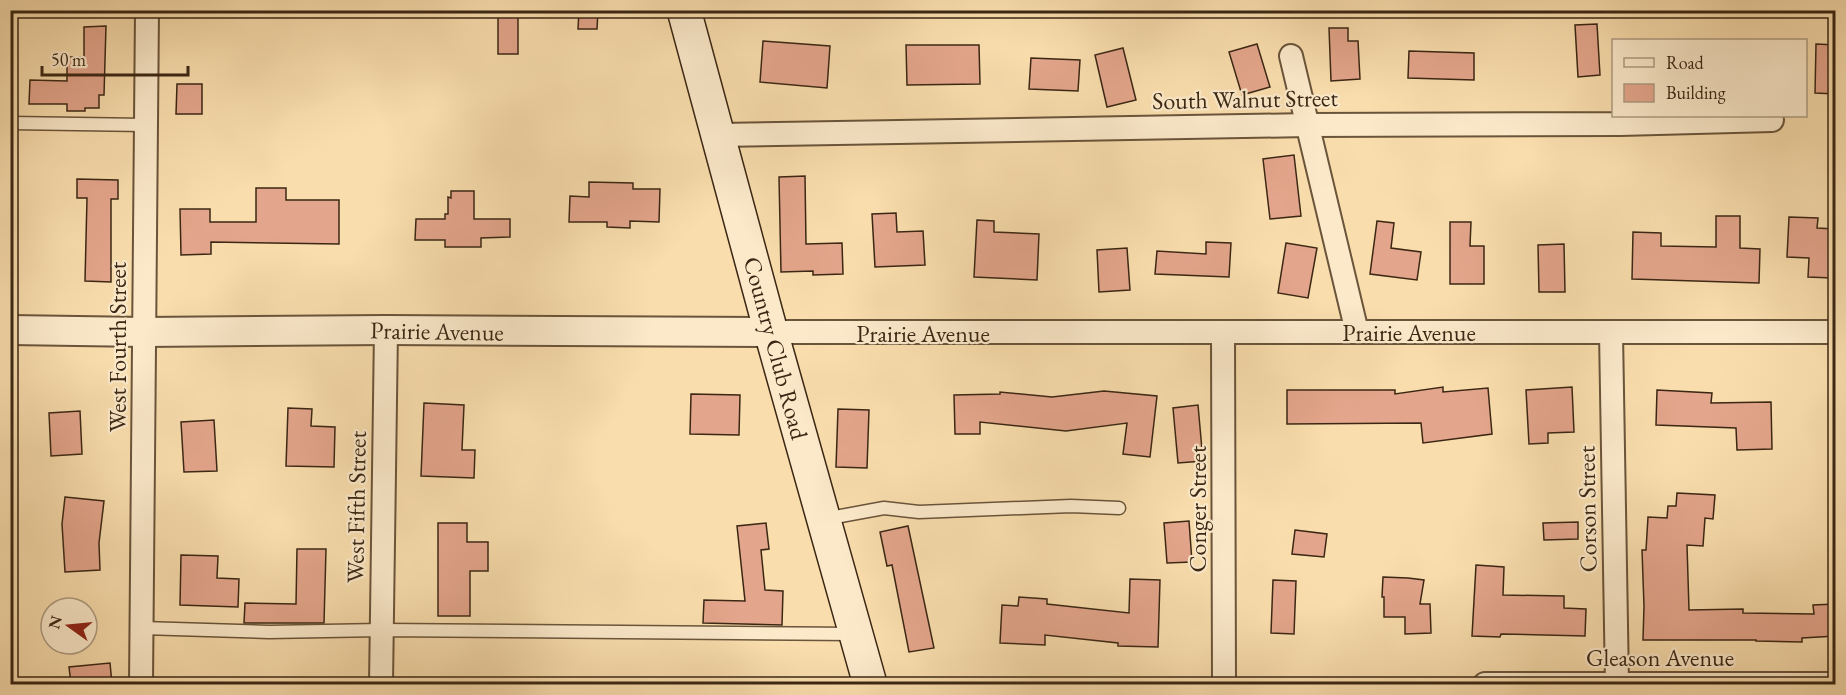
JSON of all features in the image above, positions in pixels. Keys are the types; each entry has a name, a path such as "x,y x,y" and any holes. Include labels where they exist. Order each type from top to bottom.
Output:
{"main road":[{"name":"Country Club Road","path":"684,10 870,684"}],"street":[{"name":"West Fourth Street","path":"141,684 147,10"},
{"path":"1291,56 1357,332"},
{"name":"South Walnut Street","path":"719,135 1308,125 1620,124 1772,120"},
{"name":"Prairie Avenue","path":"10,330 1223,334 1836,333"},
{"name":"West Fifth Street","path":"381,684 386,330"},
{"name":"Corson Street","path":"1611,333 1617,684"},
{"name":"Conger Street","path":"1223,334 1224,684"},
{"name":"Gleason Avenue","path":"1485,684 1836,684"}],"lane":[{"path":"10,123 146,125"},
{"path":"823,519 884,508 919,512 1071,506 1119,508"},
{"path":"142,628 269,632 381,630 855,634"}],"building":[{"path":"498,10 518,10 518,54 498,54"},
{"path":"579,10 598,10 597,29 578,29"},
{"path":"1597,24 1600,75 1578,77 1575,25"},
{"path":"106,26 104,95 99,95 99,108 67,111 67,104 29,104 30,80 67,81 67,57 84,57 84,27"},
{"path":"1329,28 1348,28 1348,41 1358,41 1360,79 1331,81"},
{"path":"763,41 830,46 827,88 760,82"},
{"path":"1257,44 1270,87 1242,95 1229,52"},
{"path":"1816,44 1836,45 1836,94 1815,93"},
{"path":"906,45 979,45 980,84 907,85"},
{"path":"1123,48 1136,100 1107,107 1095,55"},
{"path":"1409,51 1474,53 1474,80 1408,78"},
{"path":"1031,58 1080,60 1078,91 1029,89"},
{"path":"177,84 202,84 202,114 176,114"},
{"path":"1294,155 1301,216 1270,219 1263,159"},
{"path":"805,176 806,244 842,243 843,274 813,275 813,271 781,272 779,177"},
{"path":"77,179 118,180 118,199 111,199 111,282 85,281 87,198 77,198"},
{"path":"589,182 633,183 633,189 660,189 659,222 630,221 630,228 607,227 607,222 569,222 570,196 589,197"},
{"path":"256,188 286,188 286,200 339,200 339,244 211,242 211,254 181,255 180,209 210,209 210,222 256,222"},
{"path":"451,191 474,191 474,219 510,219 510,237 481,238 481,247 445,247 445,240 415,240 416,219 445,219 445,214 448,214 448,197 451,198"},
{"path":"896,213 897,232 923,231 925,265 875,267 872,214"},
{"path":"1716,216 1740,216 1740,248 1760,249 1759,283 1632,279 1633,232 1661,233 1661,246 1716,247"},
{"path":"1789,217 1818,218 1817,228 1835,229 1832,278 1808,277 1809,258 1787,257"},
{"path":"977,220 994,221 994,232 1039,234 1037,280 974,277"},
{"path":"1377,221 1394,223 1391,248 1421,252 1417,280 1370,274"},
{"path":"1450,222 1471,222 1470,246 1484,246 1484,284 1450,284"},
{"path":"1206,242 1231,243 1229,277 1155,274 1157,251 1206,254"},
{"path":"1286,243 1317,248 1308,298 1278,293"},
{"path":"1564,244 1565,292 1539,292 1538,245"},
{"path":"1127,248 1130,290 1099,292 1097,250"},
{"path":"1443,387 1443,392 1488,388 1492,434 1423,443 1421,423 1287,424 1287,390 1395,390 1395,394"},
{"path":"1572,387 1574,432 1548,433 1548,443 1529,444 1526,390"},
{"path":"1657,390 1712,393 1711,403 1771,402 1772,449 1737,450 1736,428 1656,425"},
{"path":"1104,391 1157,396 1150,457 1123,454 1127,423 1066,431 980,422 980,434 955,434 954,395 1000,394 1000,392 1052,397"},
{"path":"691,394 740,395 739,435 690,434"},
{"path":"424,403 464,405 462,450 475,450 474,478 421,476"},
{"path":"1198,405 1203,461 1178,463 1173,408"},
{"path":"288,408 312,409 311,426 335,427 334,467 286,466"},
{"path":"838,409 869,410 867,468 836,467"},
{"path":"80,411 82,454 51,456 49,413"},
{"path":"214,420 217,471 184,472 181,422"},
{"path":"1677,493 1715,495 1713,519 1705,518 1703,546 1687,545 1689,610 1743,609 1743,613 1814,614 1813,605 1836,604 1836,636 1802,638 1802,642 1643,640 1642,550 1646,550 1648,517 1667,518 1668,506 1676,506"},
{"path":"65,497 104,501 99,543 100,570 65,572 62,524"},
{"path":"1189,521 1192,562 1167,563 1164,523"},
{"path":"1578,522 1578,539 1544,540 1543,523"},
{"path":"438,523 467,523 467,542 488,542 488,571 470,571 470,616 438,616"},
{"path":"766,523 769,549 761,550 765,590 783,591 782,625 703,623 704,600 745,601 737,526"},
{"path":"908,526 934,648 909,652 892,565 887,566 880,532"},
{"path":"1295,530 1327,534 1324,557 1292,554"},
{"path":"297,549 326,549 324,623 244,623 245,603 296,604"},
{"path":"181,555 218,556 217,578 239,579 238,607 180,605"},
{"path":"1476,565 1504,567 1503,595 1564,596 1564,608 1586,609 1585,636 1501,634 1500,637 1472,636"},
{"path":"1383,577 1424,580 1420,604 1430,604 1431,633 1405,634 1405,617 1384,617"},
{"path":"1130,579 1160,580 1158,647 1118,646 1118,643 1045,635 1045,645 1000,643 1002,605 1018,606 1019,597 1047,599 1047,604 1129,613"},
{"path":"1273,580 1296,581 1294,634 1271,633"},
{"path":"110,663 112,684 71,684 69,667"}]}
